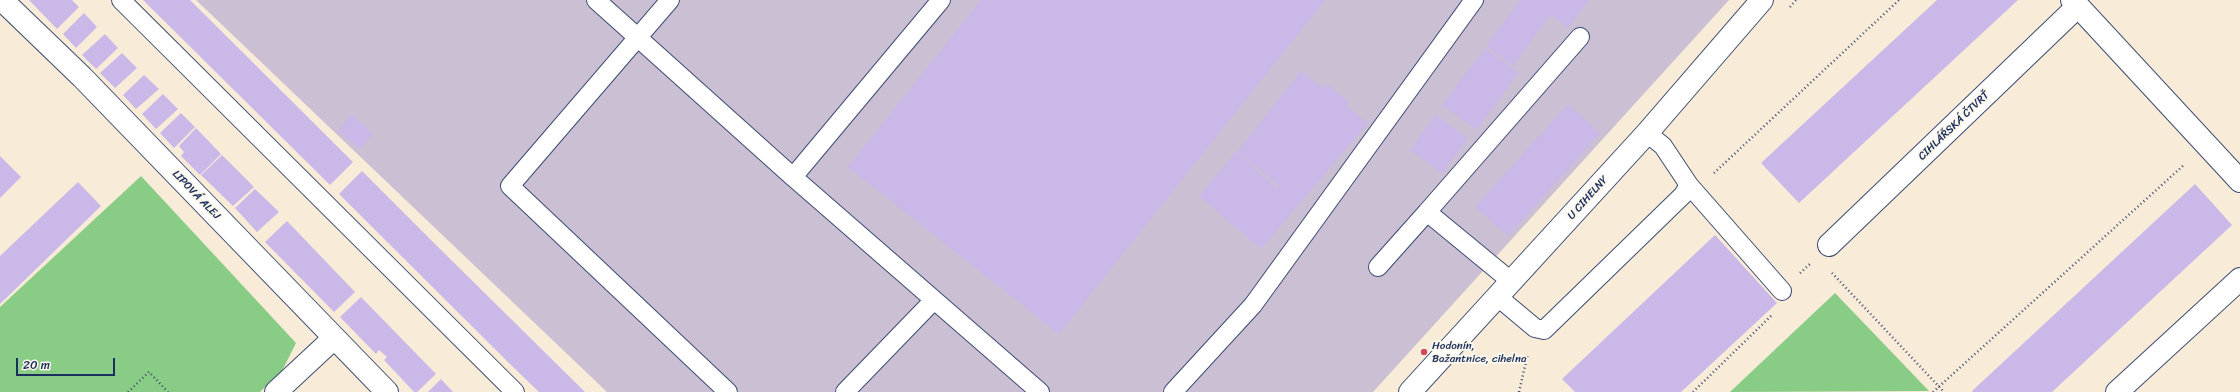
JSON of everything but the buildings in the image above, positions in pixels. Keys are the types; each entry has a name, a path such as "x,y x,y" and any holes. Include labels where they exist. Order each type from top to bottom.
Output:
{"street":[{"name":"LIPOVÁ ALEJ","path":"2,0 82,77 387,392"},
{"name":"U CIHELNY","path":"1410,392 1505,290 1647,133 1762,0"},
{"name":"CIHLÁŘSKÁ ČTVRŤ","path":"1823,251 2075,3 2240,181"},
{"path":"2117,392 2240,279"},
{"path":"276,392 334,338"}],"lane":[{"path":"121,0 515,392"},
{"path":"596,0 793,178 1040,392"},
{"path":"670,0 639,38 510,186 728,392"},
{"path":"793,178 941,0"},
{"path":"1173,392 1253,305 1474,0"},
{"path":"1378,267 1428,212 1580,37"},
{"path":"1647,133 1663,146 1691,188 1782,290"},
{"path":"1428,212 1505,290 1535,328 1544,330 1691,188"},
{"path":"845,392 934,300"}],"path":[{"path":"1691,188 1899,0"},
{"path":"1933,392 2190,159"},
{"path":"1693,392 1789,299 1782,290 1823,251 1944,392"},
{"path":"1519,392 1535,328"},
{"path":"128,392 149,372 168,392"}],"shaded area":[{"path":"196,0 1729,0 1373,392 607,392"}],"green space":[{"path":"141,176 296,343 282,371 260,392 0,392 0,307"},
{"path":"1835,293 1929,391 1730,392"}],"place":[{"name":"Hodonín, Bažantnice, cihelna","path":"1424,352"}]}
